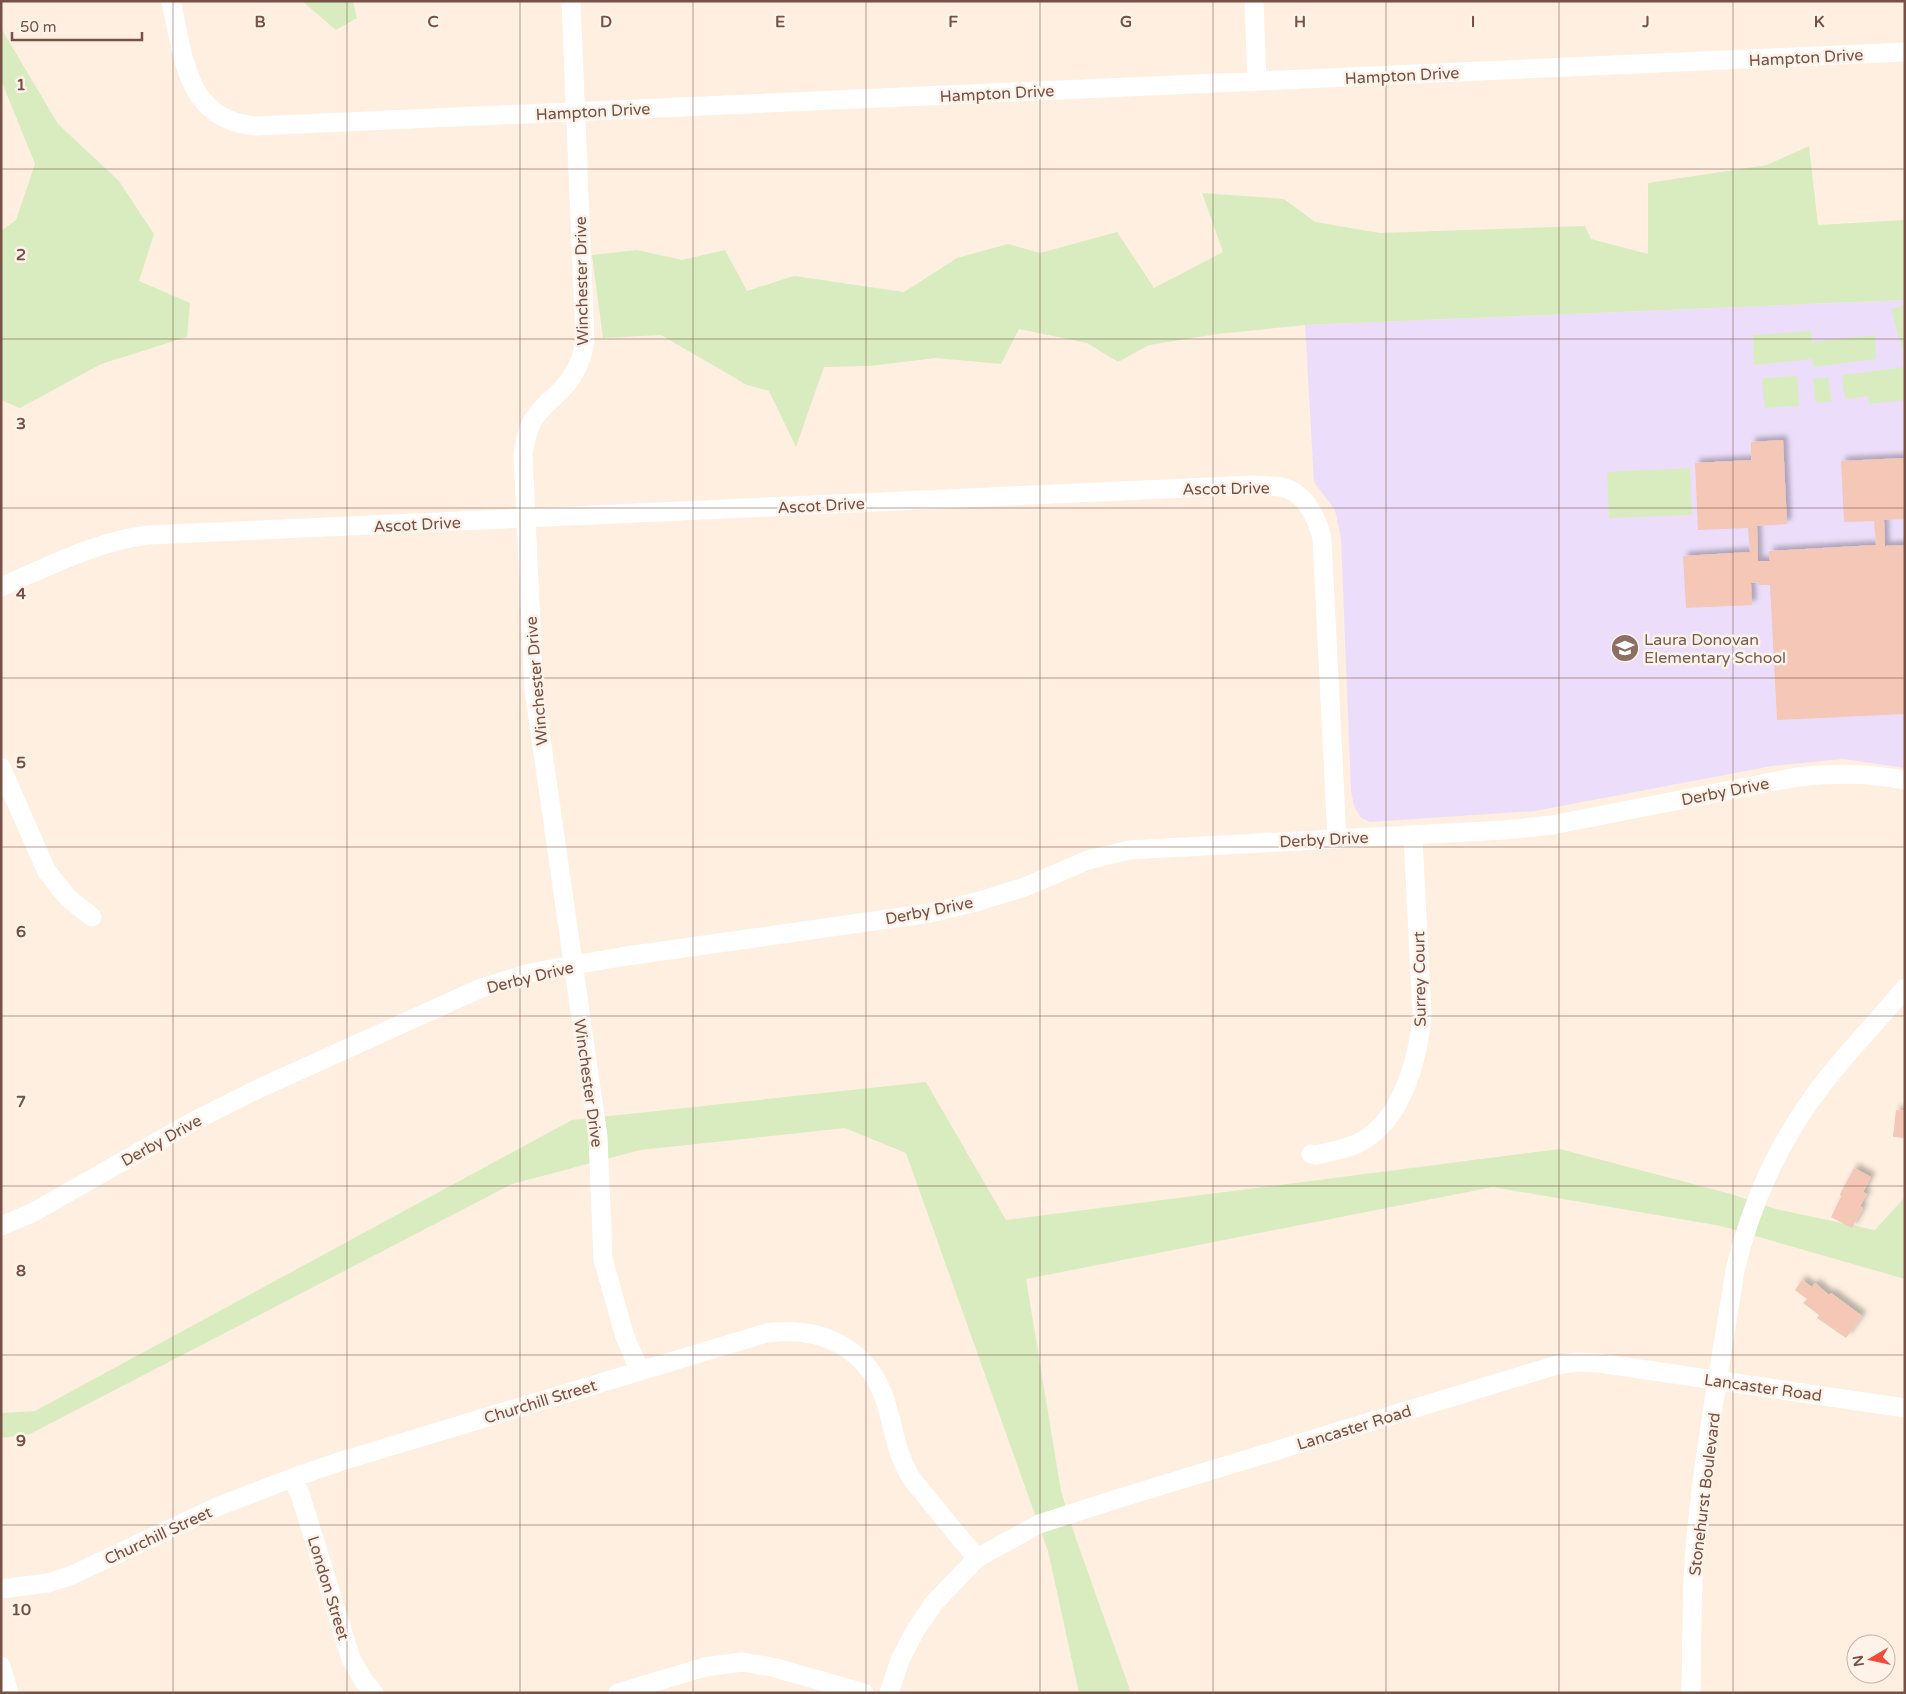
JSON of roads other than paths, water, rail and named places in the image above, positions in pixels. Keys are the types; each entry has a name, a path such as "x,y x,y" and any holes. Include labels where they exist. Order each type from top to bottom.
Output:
{"street":[{"name":"Hampton Drive","path":"171,1 193,88 210,110 226,120 256,126 1905,52"},
{"name":"Winchester Drive","path":"571,1 585,340 583,354 569,382 544,405 527,434 523,454 525,519 534,690 598,1137 603,1259 625,1337 640,1371"},
{"path":"1254,1 1257,81"},
{"name":"Ascot Drive","path":"1,588 95,547 129,537 1253,485 1288,489 1299,494 1314,516 1322,539 1337,839"},
{"path":"1,767 46,870 67,897 92,917"},
{"name":"Derby Drive","path":"1,1226 32,1213 192,1122 260,1088 479,989 529,974 930,912 976,902 1024,887 1088,860 1129,850 1504,830 1552,825 1797,777 1837,773 1874,774 1905,780"},
{"name":"Surrey Court","path":"1311,1154 1316,1155 1351,1146 1374,1132 1398,1102 1414,1065 1420,1041 1422,1016 1413,836"},
{"name":"Stonehurst Boulevard","path":"1691,1693 1695,1550 1718,1380 1737,1261 1744,1234 1756,1198 1772,1162 1790,1130 1821,1086 1875,1020 1904,991"},
{"name":"Churchill Street","path":"1,1589 48,1582 70,1576 219,1506 292,1478 766,1333 785,1330 818,1334 835,1342 856,1356 868,1369 886,1402 900,1456 908,1474 977,1558"},
{"name":"Lancaster Road","path":"889,1693 900,1660 915,1631 934,1603 977,1558 1038,1524 1558,1365 1578,1362 1599,1363 1905,1408"},
{"name":"London Street","path":"292,1478 300,1494 351,1658 363,1680 374,1693"},
{"path":"618,1693 705,1666 742,1662 772,1667 864,1693"},
{"path":"1,1666 9,1693"}],"place":[{"name":"Laura Donovan Elementary School","path":"1625,648"}]}
